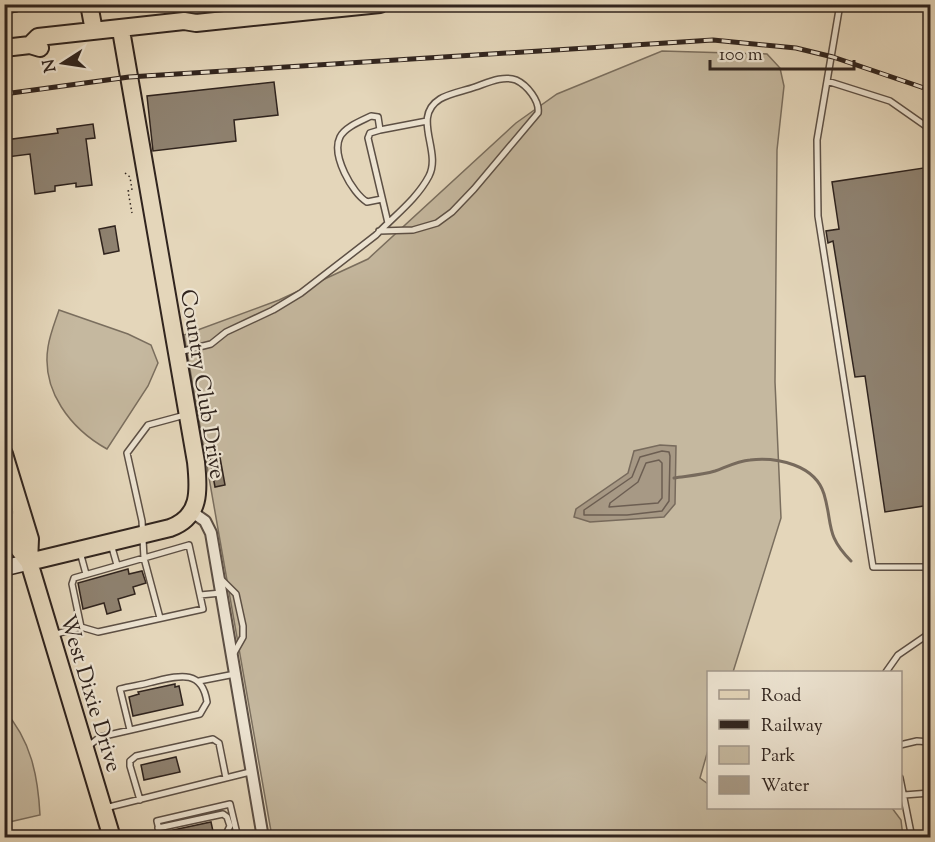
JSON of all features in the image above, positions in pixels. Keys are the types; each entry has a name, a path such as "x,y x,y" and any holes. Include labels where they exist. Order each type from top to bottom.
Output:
{"main road":[{"path":"89,4 94,31"},
{"path":"30,45 38,37 183,21 196,23 295,9 380,4"},
{"path":"4,48 30,45 40,48 122,36 185,30 196,23"},
{"name":"Country Club Drive","path":"122,36 188,414 199,489 192,512"},
{"name":"West Dixie Drive","path":"4,453 30,539 29,562 112,837"},
{"name":"West Dixie Drive","path":"4,509 15,544 29,562"},
{"path":"4,568 178,525 192,512"}],"street":[{"path":"192,512 205,521 211,533 250,772 263,837"}],"lane":[{"path":"840,4 817,140 818,216 873,567 930,567"},
{"path":"177,353 212,344 226,332 273,310 301,293 380,231 412,199 428,179 434,164 427,122 440,99 501,79 515,80 529,91 539,106 538,113 452,212 428,226 380,231"},
{"path":"827,81 890,102 930,129"},
{"path":"380,130 378,117 371,116 343,132 339,140 345,178 357,189 359,198 367,202 382,199"},
{"path":"388,222 368,138 370,133 380,130 427,122"},
{"path":"160,618 144,558 142,521 127,453 148,425 188,414"},
{"path":"111,542 117,566"},
{"path":"51,636 81,627 98,632 202,609 189,545 74,578 72,581 81,627"},
{"path":"80,550 86,574"},
{"path":"218,576 236,594 243,626 243,638 232,657"},
{"path":"200,595 221,592"},
{"path":"887,671 898,655 930,633"},
{"path":"130,730 120,689 178,676 198,681 235,674"},
{"path":"85,748 100,737 200,714 207,702 204,687 198,681"},
{"path":"140,800 130,766 133,758 209,739 219,743 226,778"},
{"path":"902,745 929,743"},
{"path":"103,809 250,772"},
{"path":"902,786 912,837"},
{"path":"904,795 930,793"},
{"path":"161,837 157,821 230,804 238,837"},
{"path":"158,828 223,814 227,817 230,826 226,834 220,837"}],"path":[{"path":"125,173 130,177 132,190 128,190 132,213"}],"green space":[{"path":"662,51 767,54 780,68 784,86 777,150 775,382 781,518 733,671 707,671 707,754 700,778 707,783 707,809 893,809 901,820 903,837 272,837 184,335 279,300 368,259 516,123 557,94"},
{"path":"59,310 128,334 151,345 158,363 148,386 107,449 94,441 71,420 61,407 49,379 48,347"},
{"path":"4,710 27,746 35,773 40,815 5,823"}],"water":[{"path":"660,445 676,446 675,504 664,517 590,522 574,517 576,509 628,473 634,451"}],"building":[{"path":"4,4 15,4 17,12 4,14"},
{"path":"274,82 278,115 234,120 236,141 153,151 147,96"},
{"path":"93,124 95,138 86,139 92,185 76,187 76,183 55,186 55,191 35,194 30,154 7,157 5,140 58,133 57,129"},
{"path":"930,167 930,505 885,512 865,376 855,377 833,241 828,243 826,231 839,229 832,182"},
{"path":"115,226 119,251 104,254 99,229"},
{"path":"219,452 225,485 215,487 209,454"},
{"path":"128,569 129,574 142,571 146,583 133,587 135,594 118,599 121,610 107,614 104,603 83,609 78,583"},
{"path":"175,684 175,687 179,686 183,705 133,716 129,697 139,694 138,692"},
{"path":"176,757 180,772 144,780 141,765"},
{"path":"211,822 214,836 174,837 173,830"}],"waterway":[{"path":"674,478 710,472 750,460 772,460 794,465 813,476 819,484 827,504 833,536 851,561"}],"railway":[{"path":"4,94 129,77 713,40 796,48 833,57 930,90"}]}
